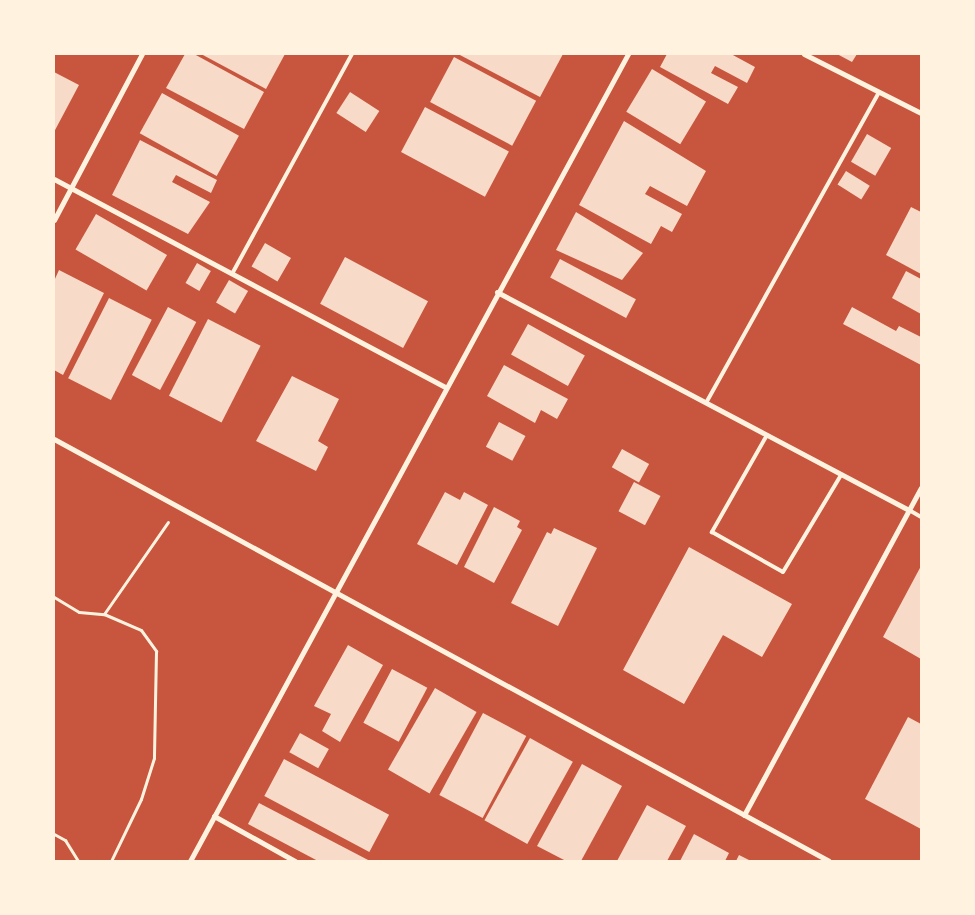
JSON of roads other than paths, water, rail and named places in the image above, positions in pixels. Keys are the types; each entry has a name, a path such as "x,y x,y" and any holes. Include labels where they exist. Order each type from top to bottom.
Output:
{"street":[{"path":"54,220 142,54"},
{"path":"190,861 497,292 628,54"},
{"path":"804,54 921,113"},
{"path":"54,179 446,387"},
{"path":"497,292 909,510"},
{"path":"54,440 829,861"},
{"path":"744,815 921,488"},
{"path":"214,816 295,861"}],"lane":[{"path":"232,274 352,54"},
{"path":"706,403 878,92"},
{"path":"767,435 712,532 783,572 841,475"},
{"path":"909,510 921,517"}]}
